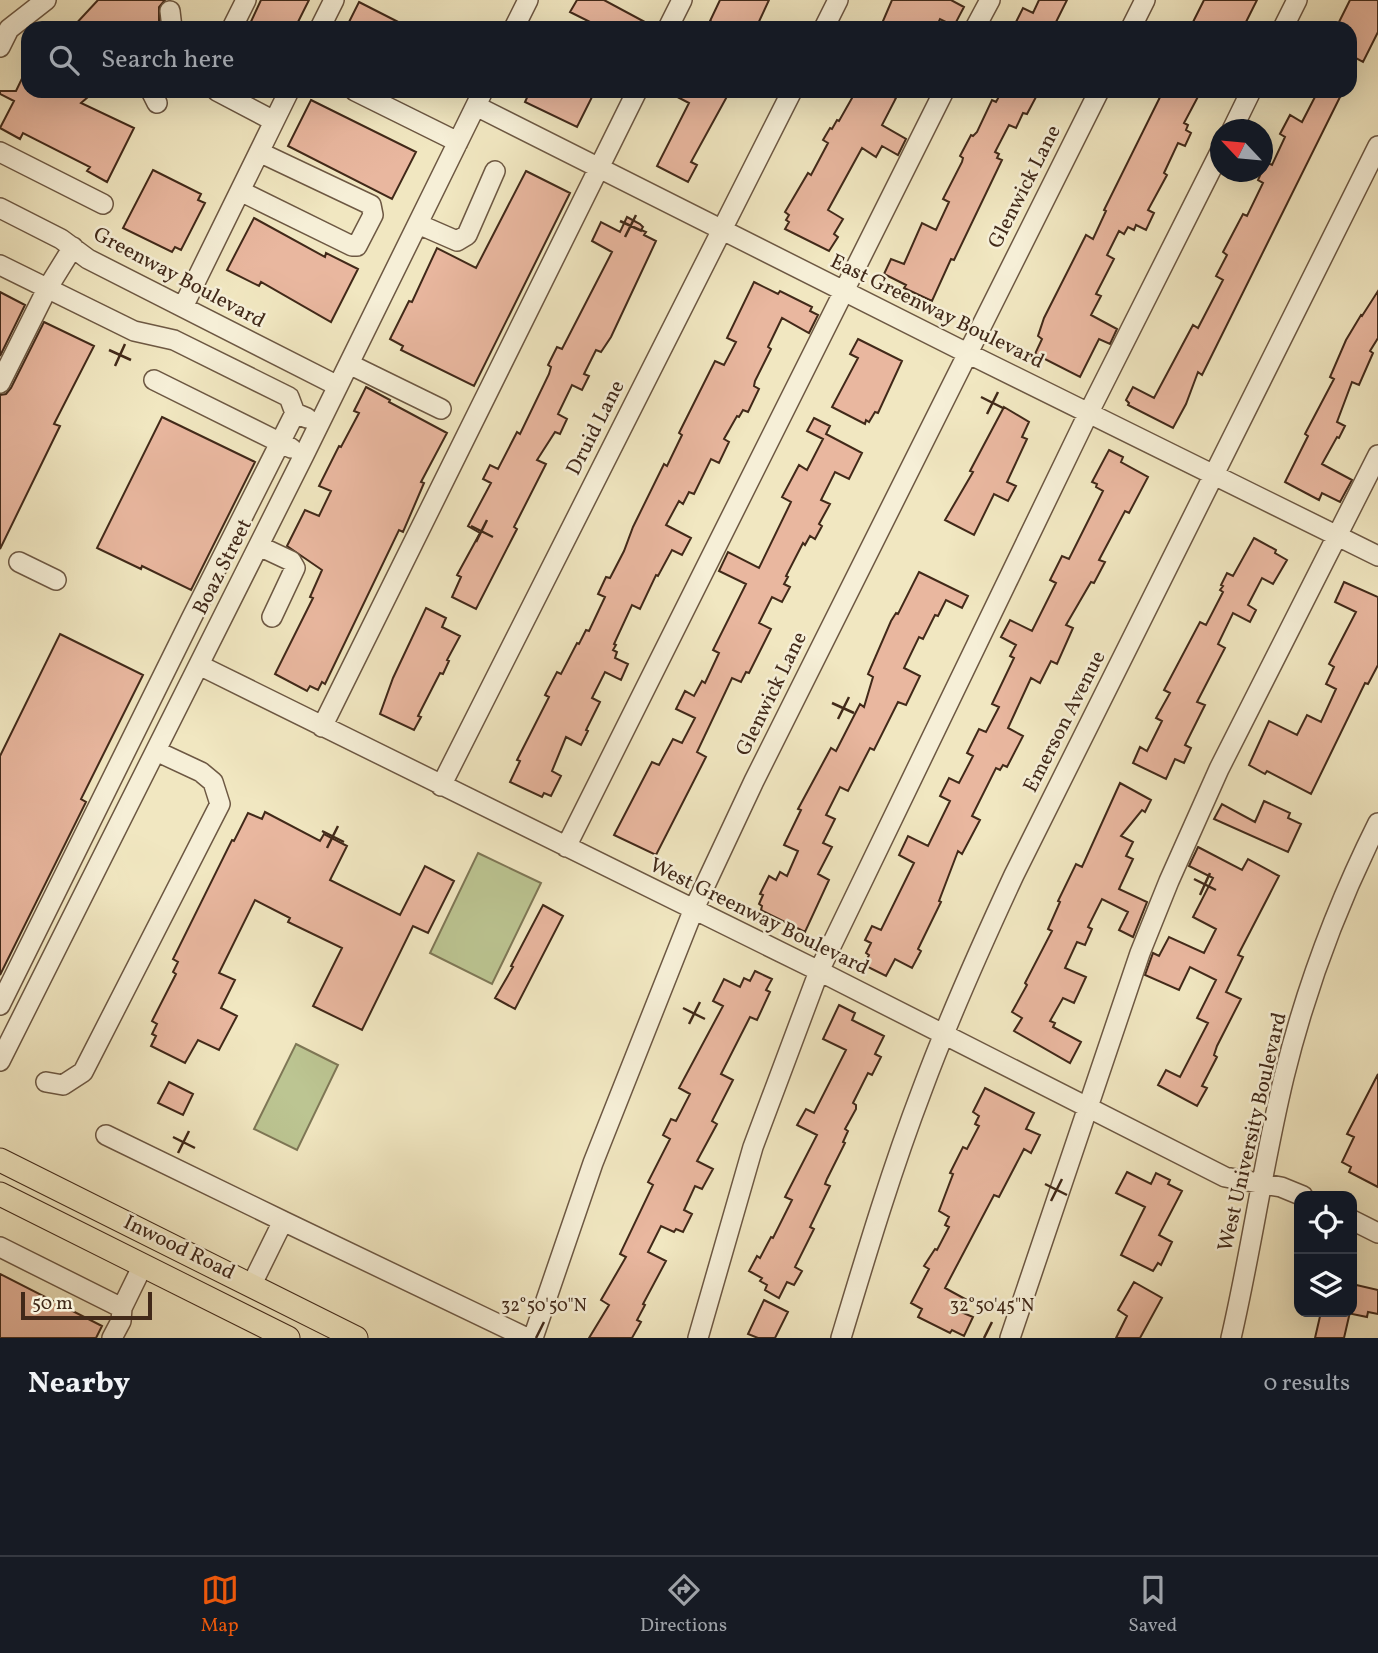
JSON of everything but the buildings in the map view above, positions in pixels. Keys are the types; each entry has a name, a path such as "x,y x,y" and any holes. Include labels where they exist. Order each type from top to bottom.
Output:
{"main road":[{"name":"Inwood Road","path":"0,1160 356,1338"},
{"name":"Inwood Road","path":"0,1194 288,1338"}],"street":[{"path":"0,47 9,29 46,0"},
{"path":"236,21 246,0"},
{"path":"324,21 334,0"},
{"path":"518,21 528,0"},
{"path":"672,21 682,0"},
{"path":"828,21 838,0"},
{"path":"979,21 990,0"},
{"path":"1134,21 1145,0"},
{"path":"1286,21 1297,0"},
{"path":"230,98 274,121"},
{"path":"183,307 286,98"},
{"path":"369,98 458,142"},
{"path":"322,727 634,98"},
{"name":"Druid Lane","path":"441,786 788,98"},
{"path":"566,847 940,98"},
{"name":"Glenwick Lane","path":"530,1338 593,1163 693,911 754,781 1095,98"},
{"path":"1237,119 1248,98"},
{"name":"Boaz Street","path":"0,1061 259,546 479,99"},
{"name":"East Greenway Boulevard","path":"479,99 599,167 1378,556"},
{"name":"Emerson Avenue","path":"841,1338 872,1236 944,1034 1014,875 1378,146"},
{"path":"0,152 103,204"},
{"path":"240,191 352,246 357,246 373,215 371,205 259,152"},
{"path":"418,224 457,241 467,235 495,171"},
{"path":"698,1338 753,1147 819,971 1089,412 1210,172"},
{"name":"Greenway Boulevard","path":"0,208 61,239 88,259 338,386"},
{"path":"0,383 47,289 73,247"},
{"path":"0,265 134,331 174,340 289,397 295,413 319,424"},
{"path":"349,364 441,409"},
{"path":"154,380 304,455"},
{"path":"0,1005 295,413"},
{"path":"1010,1338 1140,953 1169,881 1219,769 1378,455"},
{"path":"259,546 291,562 295,568 272,617"},
{"path":"19,562 56,580"},
{"name":"West Greenway Boulevard","path":"199,666 819,971 1225,1177 1281,1187 1294,1192"},
{"path":"46,1082 62,1085 83,1072 220,803 213,782 207,777 156,751"},
{"name":"West University Boulevard","path":"1231,1338 1284,1077 1301,1018 1343,901 1378,823"},
{"path":"106,1135 530,1338"},
{"path":"251,1284 283,1221"},
{"path":"1357,1222 1378,1233"},
{"path":"0,1247 122,1308"},
{"path":"112,1338 121,1321 122,1308 143,1265"}],"green space":[{"path":"478,853 541,883 492,984 430,953"},
{"path":"296,1044 338,1065 297,1150 254,1129"}]}
